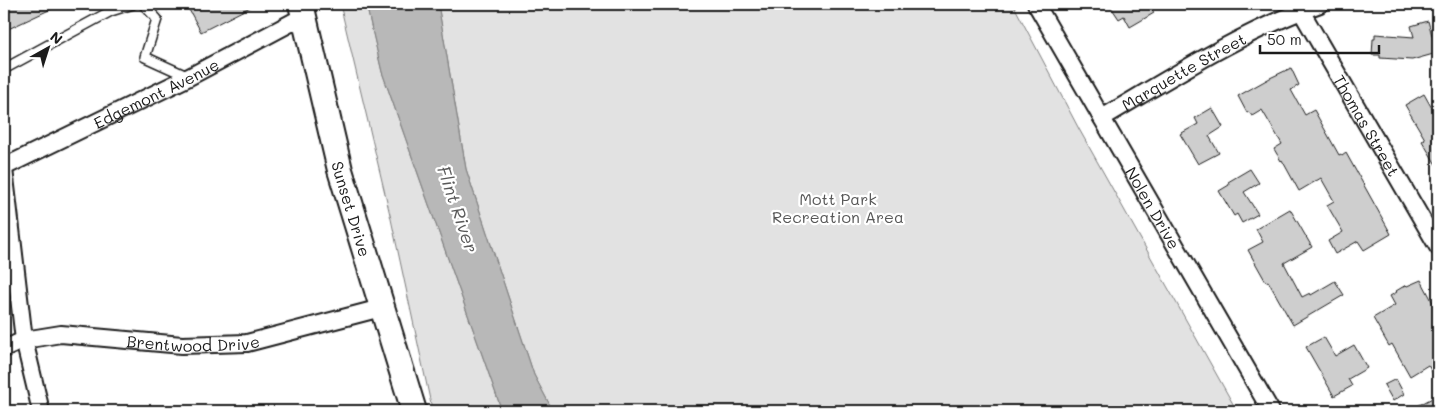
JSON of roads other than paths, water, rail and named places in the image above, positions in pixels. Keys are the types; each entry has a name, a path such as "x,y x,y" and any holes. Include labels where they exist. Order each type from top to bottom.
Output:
{"street":[{"name":"Nolen Drive","path":"1036,4 1271,411"},
{"name":"Marquette Street","path":"1102,118 1299,7 1320,4"},
{"name":"Thomas Street","path":"1299,7 1438,247"},
{"name":"Edgemont Avenue","path":"4,168 189,77 303,10"},
{"name":"Sunset Drive","path":"303,10 340,170 414,411"},
{"path":"4,168 24,340 41,411"},
{"name":"Brentwood Drive","path":"4,349 24,340 61,334 182,345 247,343 381,308"}],"lane":[{"path":"4,69 111,11 133,4"},
{"path":"144,4 157,19 145,57 189,77"}],"water":[{"name":"Flint River","path":"366,4 438,4 466,169 534,375 553,411 502,411 382,72"}],"park label":[{"name":"Mott Park Recreation Area","path":"838,207"}]}
